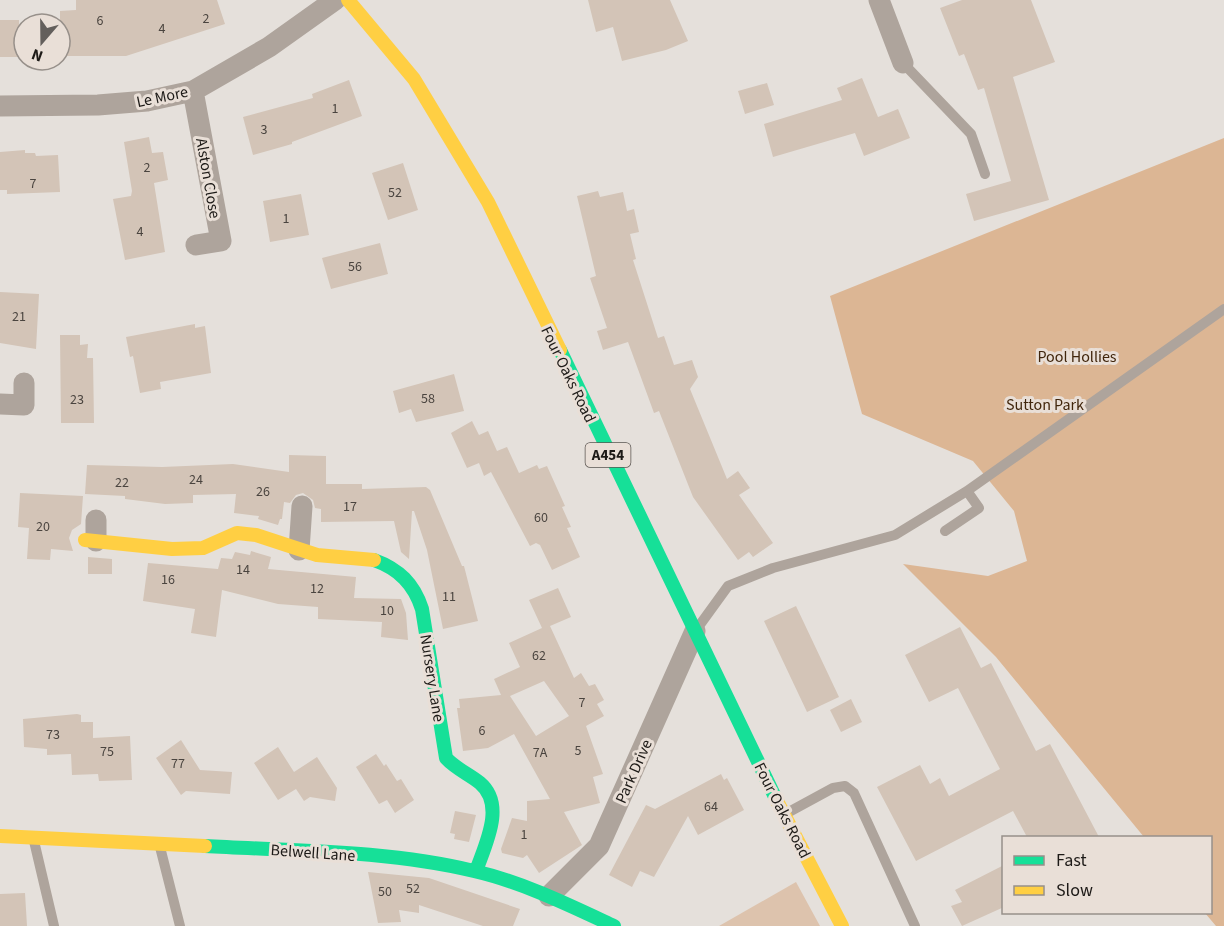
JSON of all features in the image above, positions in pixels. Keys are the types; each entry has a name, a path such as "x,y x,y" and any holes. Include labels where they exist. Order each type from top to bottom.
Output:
{"main road":[{"name":"Four Oaks Road","path":"358,3 414,79 488,202 578,393 784,815 842,926"},
{"name":"Nursery Lane","path":"92,534 172,549 203,548 237,532 256,535 317,555 374,560 394,567 417,593 422,609 446,758 454,768 489,790 493,800 491,819 476,871"},
{"name":"Belwell Lane","path":"0,836 159,843 423,860 476,871 549,896 614,926"}],"street":[{"name":"Le More","path":"0,106 108,105 147,101 193,90 269,47 335,0"},
{"path":"879,0 903,63"},
{"name":"Alston Close","path":"193,90 221,241 196,245"},
{"path":"0,404 24,405 24,382"},
{"path":"299,550 302,506"},
{"name":"Park Drive","path":"549,896 599,846 695,631"}],"lane":[{"path":"903,63 971,134 985,174"},
{"path":"695,631 728,586 773,568 895,535 967,491 1224,309"},
{"path":"945,531 979,507 967,491"},
{"path":"784,815 833,788 845,786 854,793 915,926"},
{"path":"33,837 54,926"},
{"path":"159,843 180,926"}],"shaded area":[{"path":"796,882 820,926 719,926"}],"green space":[{"name":"Pool Hollies","path":"1224,138 1224,926 1216,926 1206,914 1212,914 1212,836 1143,836 996,657 903,564 988,576 1027,561 1014,511 973,461 862,414 830,296"}],"building":[{"path":"76,0 217,0 225,24 126,56 72,56 72,12 60,11 76,10"},
{"path":"588,0 670,0 688,41 666,50 622,61 613,27 596,32"},
{"path":"962,0 1031,0 1055,62 1013,77 1049,200 974,221 966,194 1011,181 984,88 978,90 964,54 959,56 940,8"},
{"path":"0,20 12,20 12,57 0,57"},
{"path":"862,78 878,117 898,109 910,138 864,156 855,133 773,157 764,124 842,100 837,88"},
{"path":"349,80 362,116 292,142 292,144 253,155 243,117 313,98 312,94"},
{"path":"767,83 774,105 745,114 738,91"},
{"path":"149,137 152,153 163,152 168,180 154,183 165,252 125,260 113,199 131,196 132,191 124,142"},
{"path":"25,150 25,153 35,153 36,156 58,155 60,192 7,194 7,190 0,190 0,152"},
{"path":"403,163 418,210 388,220 372,173"},
{"path":"598,191 600,197 623,192 627,211 634,209 639,232 630,234 636,259 633,260 658,338 664,336 674,365 692,360 698,377 690,389 727,479 738,471 750,488 739,495 773,543 753,557 749,552 738,560 693,497 659,411 654,413 628,342 603,350 597,331 607,328 590,278 596,276 577,196"},
{"path":"301,194 309,235 270,242 263,201"},
{"path":"380,243 388,274 331,289 322,258"},
{"path":"0,292 39,294 36,349 0,343"},
{"path":"195,324 195,328 205,326 211,373 160,382 161,389 140,393 133,356 130,357 126,337"},
{"path":"60,335 80,335 80,345 88,344 87,358 93,358 94,423 61,423"},
{"path":"454,374 464,411 416,422 411,409 399,413 393,391"},
{"path":"472,421 479,435 488,431 497,451 507,447 519,473 537,465 539,469 547,466 565,506 562,507 571,527 567,528 580,557 552,570 540,545 536,543 530,546 491,472 484,476 479,463 467,468 451,433"},
{"path":"289,455 326,456 326,484 362,484 362,489 426,487 430,490 462,566 464,566 478,621 443,629 427,550 414,511 412,511 409,559 401,552 394,521 321,522 321,509 315,508 313,500 303,493 296,495 290,503 284,502 282,519 278,525 258,519 259,516 234,513 236,494 193,495 193,503 165,504 125,499 125,496 85,494 87,465 162,467 233,464 289,472"},
{"path":"20,493 83,496 81,524 72,530 69,538 73,551 51,549 50,560 27,559 29,528 18,527"},
{"path":"251,551 271,557 268,569 356,577 354,598 401,599 406,613 408,640 381,637 382,622 318,619 318,607 278,604 222,590 216,637 191,633 195,609 143,601 148,563 218,569 221,558 232,559 235,552 250,555"},
{"path":"88,557 112,559 112,574 88,574"},
{"path":"558,588 571,617 550,626 574,678 581,673 589,686 595,684 604,700 597,704 604,716 586,726 603,774 593,777 600,803 564,812 582,845 539,873 527,855 523,858 502,853 501,849 512,818 527,821 527,801 550,799 514,734 488,748 463,751 457,708 460,708 459,699 501,695 494,679 520,667 509,643 542,628 529,600","holes":["544,681 569,716 536,736 510,696"]},
{"path":"796,606 839,697 807,712 764,621"},
{"path":"960,627 981,668 991,663 1036,751 1050,744 1098,836 1026,836 1013,811 916,861 877,787 920,765 930,784 940,778 949,796 1000,769 958,688 929,702 905,655"},
{"path":"851,699 862,722 841,732 830,710"},
{"path":"81,715 81,722 93,722 93,738 130,736 132,780 99,781 98,774 72,775 71,754 47,755 47,749 24,747 23,719"},
{"path":"181,740 200,770 232,772 230,794 186,791 181,795 156,758"},
{"path":"278,747 294,772 317,757 337,788 335,801 310,797 304,801 296,789 278,800 254,763"},
{"path":"376,754 397,781 401,779 414,800 395,813 387,800 379,804 356,767"},
{"path":"721,774 724,780 727,778 744,810 698,835 688,816 654,877 640,871 632,887 609,875 646,805 655,809"},
{"path":"455,811 476,815 469,842 454,839 455,834 450,833"},
{"path":"1002,866 1002,908 962,926 951,906 962,902 955,890"},
{"path":"368,872 429,878 520,909 513,926 483,926 419,905 419,913 399,910 401,922 378,923"},
{"path":"25,893 27,926 0,926 0,894"}],"traffic: fast":[{"path":"560,350 776,799"},
{"path":"374,560 391,568 404,578 419,600 446,758 480,783 488,792 492,802 491,826 476,871"},
{"path":"205,846 340,852 441,864 510,881 614,926"}],"traffic: slow":[{"path":"348,0 414,79 488,202 560,350"},
{"path":"85,540 172,549 203,548 237,533 256,535 317,555 374,560"},
{"path":"776,799 842,926"},
{"path":"0,836 205,846"}],"park label":[{"name":"Sutton Park","path":"1045,404"}]}
